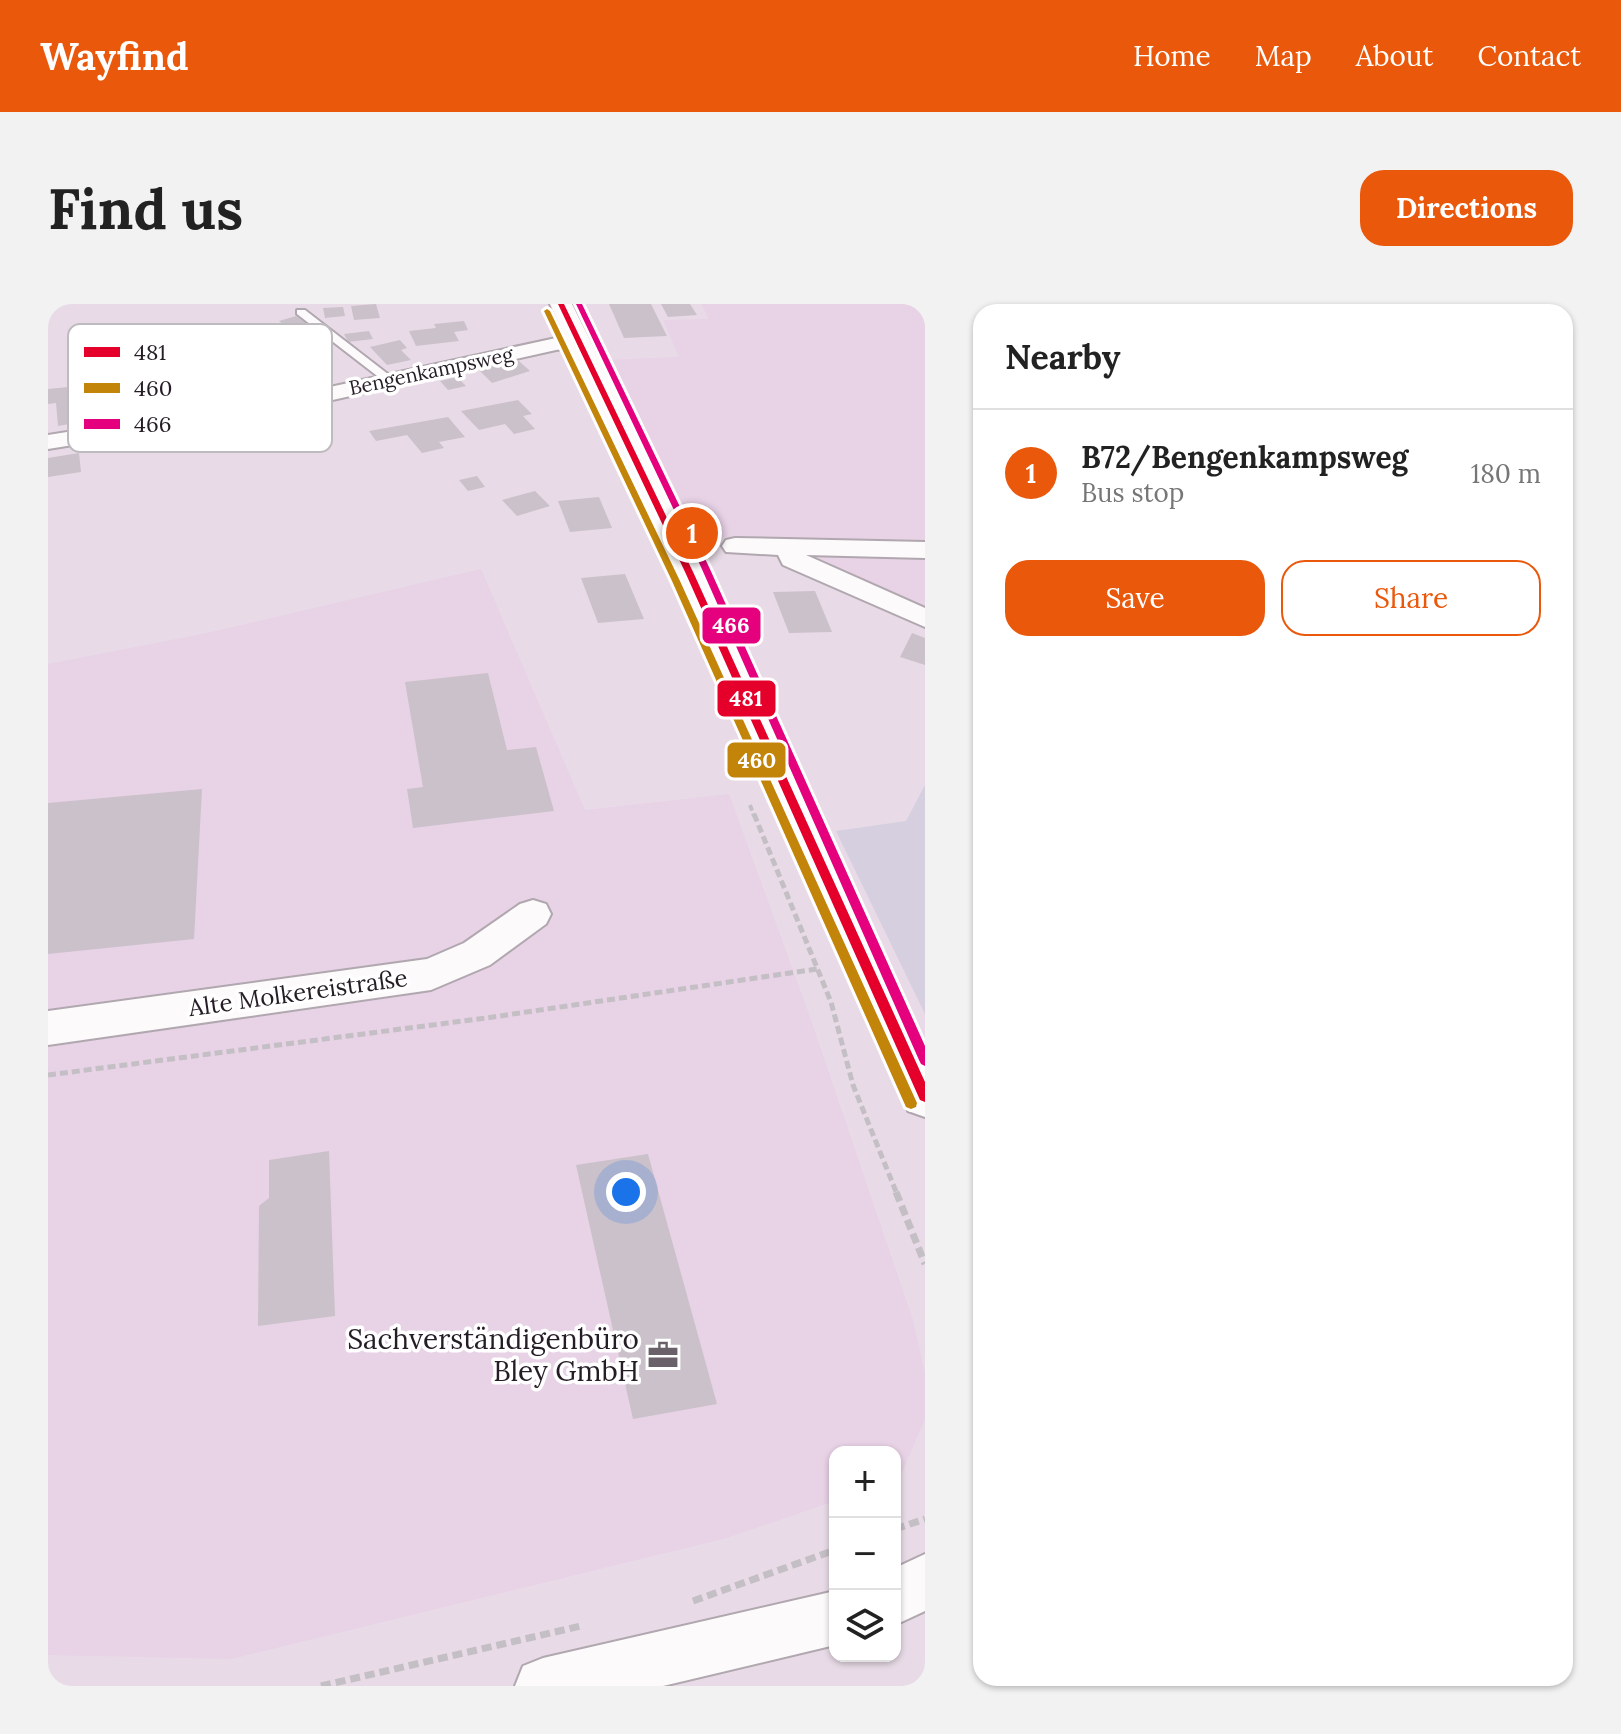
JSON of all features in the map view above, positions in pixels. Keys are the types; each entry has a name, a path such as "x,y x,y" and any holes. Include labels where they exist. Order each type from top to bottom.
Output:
{"main road":[{"path":"570,323 680,553 814,849 888,1024 925,1096"}],"street":[{"name":"Bengenkampsweg","path":"332,393 556,344 570,323"},
{"name":"Bengenkampsweg","path":"48,442 68,439"},
{"path":"735,546 925,550"},
{"path":"789,547 792,559 925,618"},
{"name":"Alte Molkereistraße","path":"48,1028 431,974 477,954 533,914"},
{"path":"901,1595 925,1581"},
{"path":"901,1610 925,1612"},
{"path":"543,1686 829,1619"}],"lane":[{"path":"301,312 317,324"},
{"path":"332,336 389,380"}],"path":[{"path":"747,797 831,1002 853,1085 925,1264"},
{"path":"48,1075 486,1018 817,969"},
{"path":"901,1527 925,1519"},
{"path":"689,1602 829,1552"},
{"path":"321,1686 589,1624"}],"shaded area":[{"path":"701,304 925,304 925,608 814,556 731,554 726,537 687,541 602,360 679,357 663,320 709,319"},
{"path":"481,569 585,810 729,794 810,1017 913,1320 925,1373 925,1419 901,1474 901,1446 829,1446 829,1503 727,1538 231,1659 48,1655 48,664 207,633"},
{"path":"925,785 925,1014 836,831 906,821"}],"building":[{"path":"376,304 380,318 354,320 351,306"},
{"path":"609,304 651,304 667,336 624,338"},
{"path":"661,304 690,304 697,315 668,317"},
{"path":"343,307 345,316 325,318 323,308"},
{"path":"296,316 307,324 283,324 279,321"},
{"path":"464,321 468,330 454,332 459,341 416,346 409,331 436,328 434,324"},
{"path":"369,331 373,339 348,342 344,334"},
{"path":"400,340 407,348 401,350 411,360 387,365 370,347"},
{"path":"519,361 530,371 492,383 477,368"},
{"path":"457,377 466,386 448,390 440,381"},
{"path":"68,387 68,424 58,426 56,403 48,404 48,389"},
{"path":"518,400 532,414 523,416 535,429 514,434 505,424 479,430 461,411"},
{"path":"448,417 465,437 439,442 444,448 422,453 407,435 376,441 369,431"},
{"path":"79,453 81,472 48,477 48,458"},
{"path":"477,476 485,487 468,491 459,480"},
{"path":"535,491 550,506 517,516 502,500"},
{"path":"599,497 612,528 570,532 558,501"},
{"path":"625,574 644,619 598,623 581,578"},
{"path":"815,591 832,632 789,633 773,592"},
{"path":"912,633 925,638 925,665 900,657"},
{"path":"488,673 507,750 536,747 554,811 413,828 407,789 423,787 405,682"},
{"path":"202,789 194,939 48,954 48,803"},
{"path":"329,1151 335,1316 258,1326 259,1206 269,1198 269,1160"},
{"path":"648,1154 717,1404 633,1419 576,1165"}],"transit line":[{"name":"481","path":"561,304 690,574 925,1096"},
{"name":"466","path":"579,304 705,567 925,1060"},
{"name":"460","path":"547,311 676,581 911,1103"}],"place":[{"name":"B72/Bengenkampsweg","path":"692,533"},
{"name":"Sachverständigenbüro Bley GmbH","path":"663,1355"}]}
